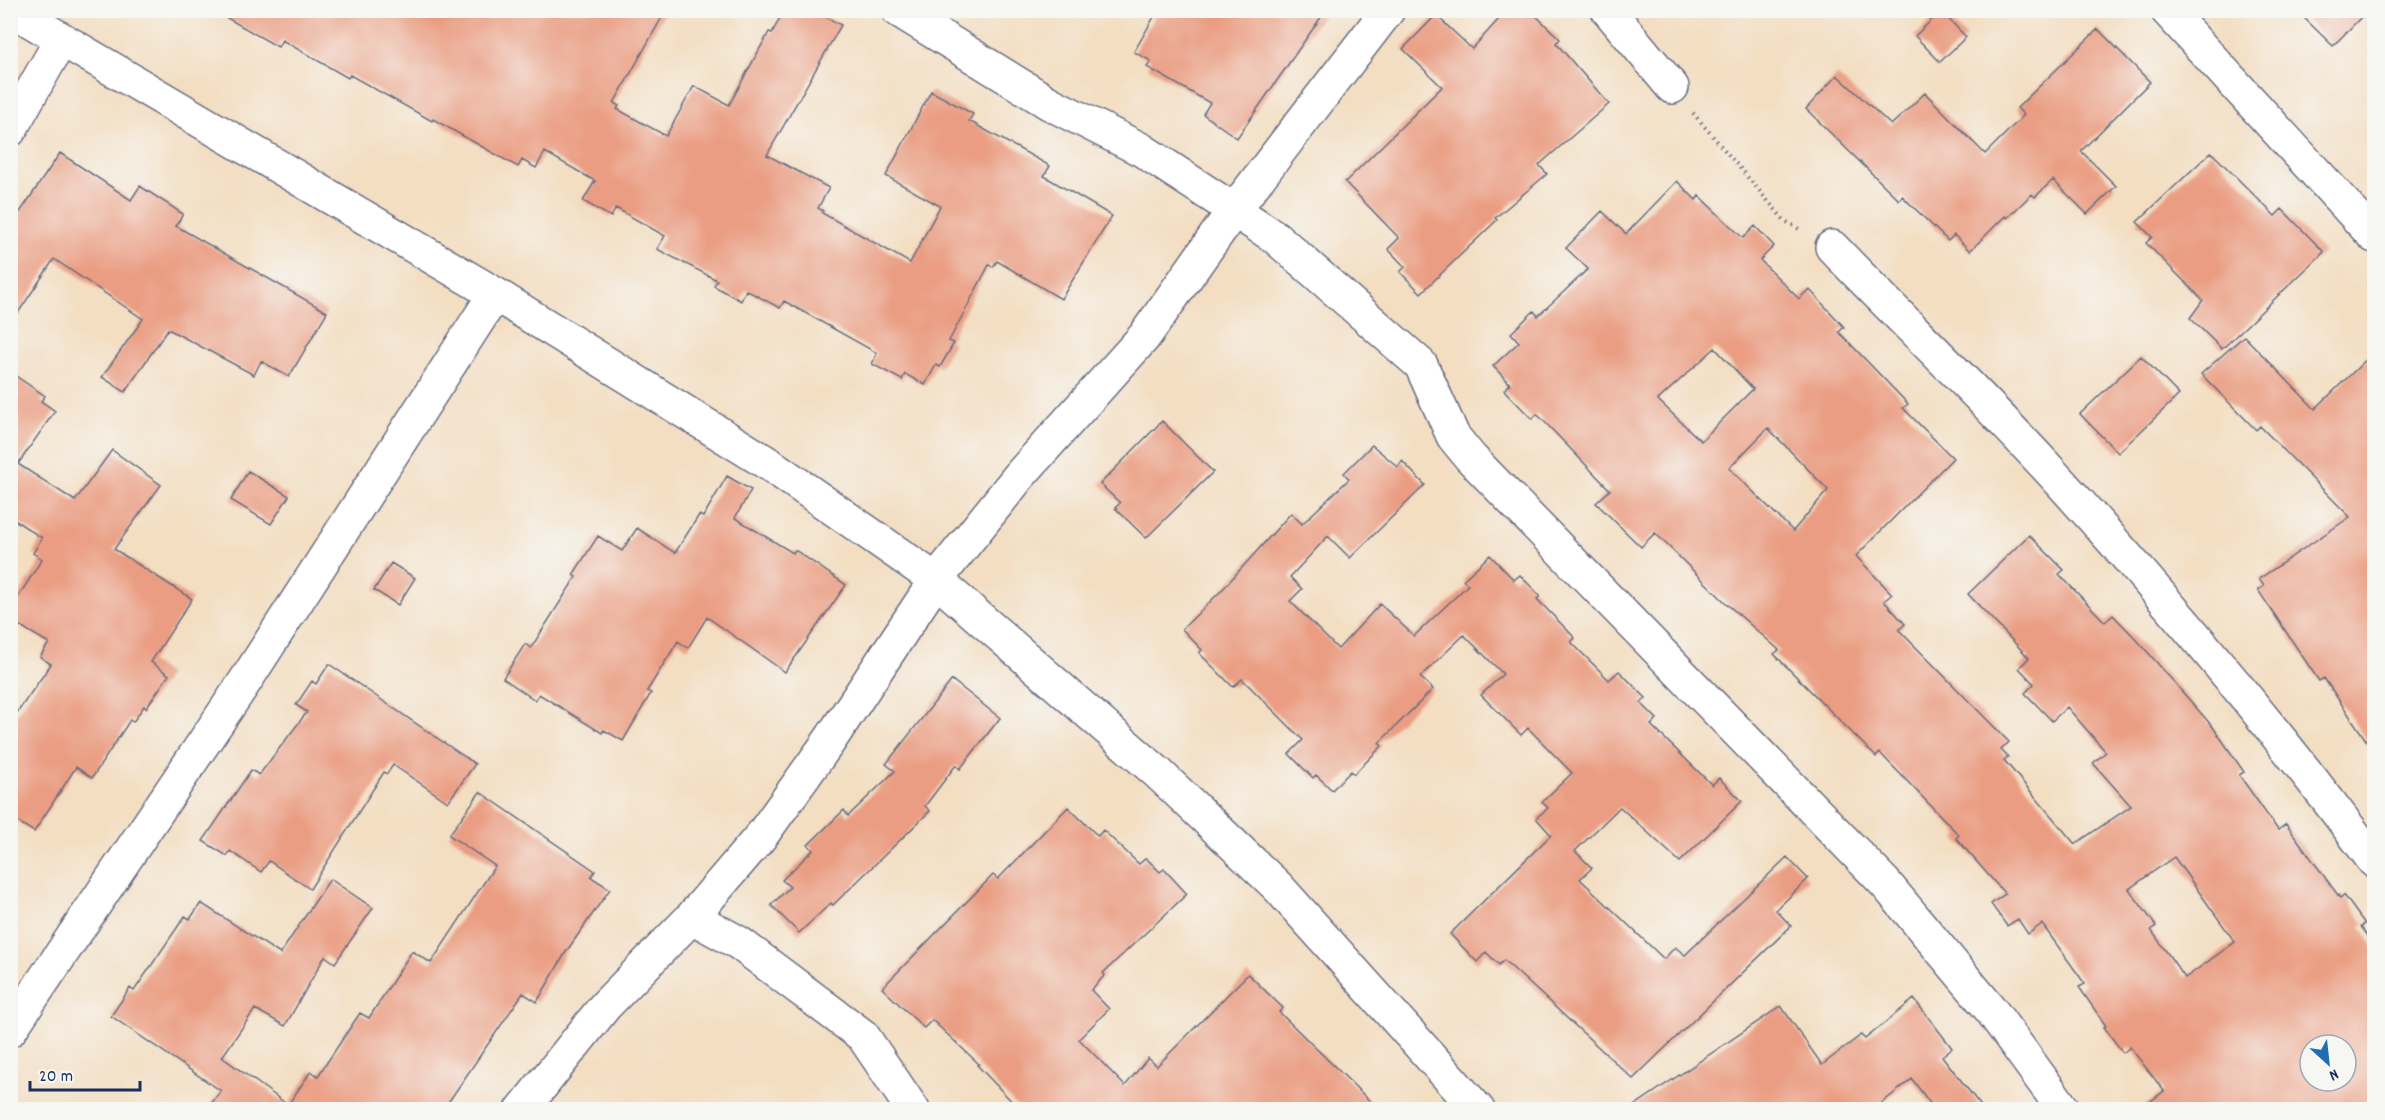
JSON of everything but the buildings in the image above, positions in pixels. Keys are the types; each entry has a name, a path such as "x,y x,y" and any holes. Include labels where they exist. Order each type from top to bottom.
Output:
{"street":[{"path":"12,10 495,294 772,466 936,580 1158,773 1278,887 1478,1110"},
{"path":"898,10 1049,103 1142,150 1275,237 1421,365 1453,436 1470,457 1885,883 1991,1010 2064,1110"},
{"path":"522,1110 605,1005 692,917 762,835 830,740 936,580 1020,476 1144,337 1234,210 1388,10"},
{"path":"1608,10 1672,87"},
{"path":"2167,10 2374,236"},
{"path":"10,130 61,40"},
{"path":"1832,247 2060,482 2183,622 2317,785 2374,861"},
{"path":"10,1030 246,680 495,294"},
{"path":"692,917 739,943 863,1036 913,1110"}],"path":[{"path":"1672,87 1785,221 1832,247"}]}
